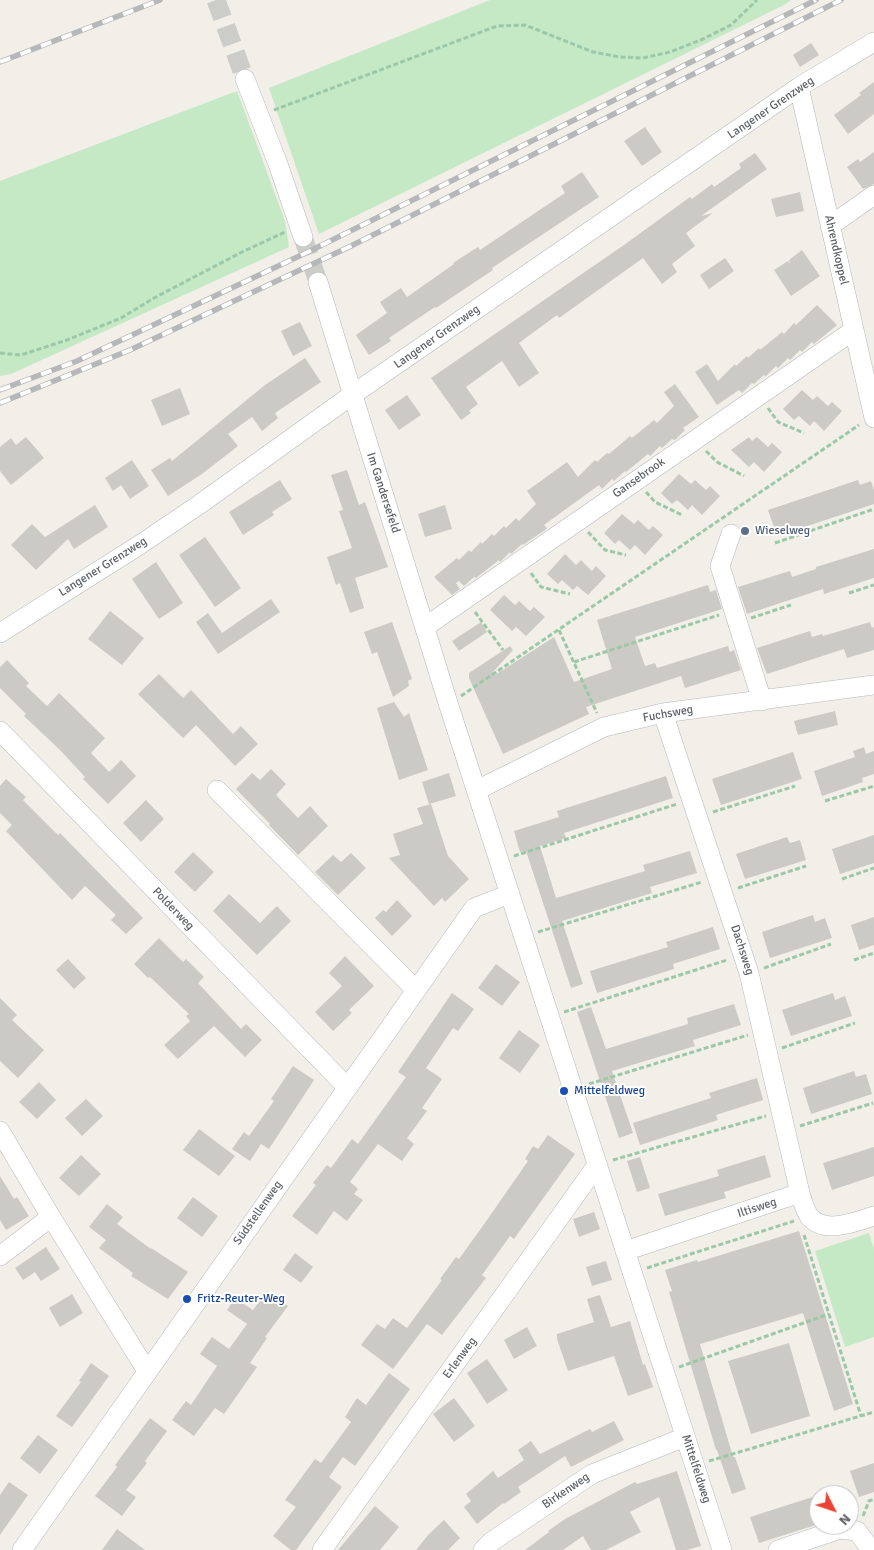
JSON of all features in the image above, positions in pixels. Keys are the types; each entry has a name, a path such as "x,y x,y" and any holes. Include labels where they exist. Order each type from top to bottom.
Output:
{"street":[{"name":"Langener Grenzweg","path":"0,633 192,509 352,396 799,88 874,42"},
{"path":"245,79 278,164 301,231"},
{"name":"Ahrendkoppel","path":"799,88 873,415"},
{"path":"830,226 874,195"},
{"name":"Im Gandersefeld","path":"318,282 448,704"},
{"name":"Gansebrook","path":"425,627 854,330"},
{"path":"731,534 720,566 762,701"},
{"name":"Fuchsweg","path":"477,790 604,727 663,713 874,685"},
{"name":"Mittelfeldweg","path":"448,704 722,1550"},
{"name":"Dachsweg","path":"663,713 746,964 781,1111 796,1195"},
{"name":"Polderweg","path":"0,731 347,1087"},
{"path":"217,790 416,990"},
{"name":"Südstellenweg","path":"22,1550 474,908 510,894"},
{"path":"0,1131 147,1372"},
{"name":"Erlenweg","path":"322,1550 597,1165"},
{"path":"796,1195 809,1216 823,1225 843,1226 874,1216"},
{"name":"Iltisweg","path":"625,1251 796,1195"},
{"path":"0,1256 51,1217"},
{"name":"Birkenweg","path":"483,1550 491,1542 592,1474 685,1437"},
{"path":"859,1534 871,1550"},
{"path":"778,1550 822,1535"}],"path":[{"path":"259,115 497,26 525,25 594,52 620,58 643,58 670,52 704,39 731,25 757,0"},
{"path":"0,353 21,355 67,340 120,318 242,252 301,231"},
{"path":"760,395 778,422 804,433"},
{"path":"448,704 873,415"},
{"path":"695,439 717,462 744,476"},
{"path":"635,481 655,502 682,515"},
{"path":"775,543 874,509"},
{"path":"577,521 605,550 626,555"},
{"path":"521,560 541,587 570,594"},
{"path":"849,593 874,585"},
{"path":"466,599 503,650"},
{"path":"574,662 735,617 791,605"},
{"path":"559,630 604,727"},
{"path":"698,817 795,786"},
{"path":"825,801 874,786"},
{"path":"499,861 692,799"},
{"path":"523,936 720,885 806,866"},
{"path":"842,879 874,868"},
{"path":"549,1016 746,964 831,944"},
{"path":"854,960 874,953"},
{"path":"768,1053 855,1023"},
{"path":"573,1089 763,1031"},
{"path":"785,1131 873,1103"},
{"path":"597,1165 781,1111"},
{"path":"632,1273 800,1220 796,1195"},
{"path":"802,1229 861,1416"},
{"path":"664,1372 829,1314"},
{"path":"694,1465 874,1412"},
{"path":"859,1526 869,1500 874,1499"}],"green space":[{"path":"490,0 791,0 319,234 269,88"},
{"path":"237,91 285,221 289,247 11,374 0,376 0,181"},
{"path":"869,1233 874,1249 874,1337 845,1347 815,1251"}],"building":[{"path":"811,43 819,55 800,67 793,55"},
{"path":"874,82 874,114 848,134 834,115 861,95 859,93"},
{"path":"645,127 662,152 642,166 624,141"},
{"path":"874,152 874,184 863,189 847,167 858,159 860,162"},
{"path":"755,153 767,169 701,216 713,213 686,233 695,246 672,264 677,272 662,284 643,258 559,318 557,315 519,343 539,373 519,387 502,361 466,387 478,404 469,411 471,413 461,420 431,378 624,245 690,197 692,199 712,184 714,187 741,168 739,164"},
{"path":"582,172 599,197 492,268 493,270 389,338 391,341 369,355 356,335 387,313 380,302 401,288 407,297 453,263 478,247 480,250 565,193 561,186"},
{"path":"800,192 804,211 776,217 771,199"},
{"path":"802,250 820,276 791,296 774,270 788,261 790,264 789,260"},
{"path":"725,258 734,271 709,289 700,275"},
{"path":"817,305 837,325 814,344 812,342 802,352 800,350 790,360 788,358 778,368 776,366 766,376 764,375 754,384 752,383 742,393 739,390 717,405 695,372 707,364 718,381 735,364 736,366 759,348 760,350 782,332 784,334 794,323 796,325"},
{"path":"300,322 312,346 293,356 281,331"},
{"path":"305,358 321,382 275,413 278,418 262,431 252,417 228,434 238,446 202,474 168,496 151,470 170,458 172,461 265,385"},
{"path":"675,384 699,417 683,428 685,430 675,440 672,439 662,448 660,446 650,456 648,454 614,481 612,479 602,489 599,485 544,525 547,528 545,530 522,544 511,554 510,552 500,562 499,560 464,586 459,581 456,583 460,589 452,595 434,577 457,558 459,560 469,550 471,552 481,542 482,544 492,534 494,536 504,526 506,528 516,518 519,521 536,504 527,491 567,462 578,477 595,460 597,462 607,453 609,454 630,436 632,438 654,420 657,423 674,406 664,392"},
{"path":"180,388 190,414 162,426 151,400"},
{"path":"802,390 813,400 817,396 828,406 832,402 842,411 824,431 814,421 810,426 799,416 794,420 783,409"},
{"path":"407,395 421,415 399,430 385,410"},
{"path":"26,437 44,458 11,485 0,471 0,447 11,438 16,445"},
{"path":"749,437 752,441 757,437 768,447 772,443 782,452 764,472 754,462 749,467 731,450"},
{"path":"132,460 149,486 130,499 121,485 113,491 105,478"},
{"path":"347,470 359,505 365,502 388,567 355,578 364,608 350,613 340,583 336,585 327,557 352,548 339,511 343,510 331,475"},
{"path":"679,474 691,484 695,480 706,490 710,486 720,496 702,515 692,505 688,510 677,500 672,504 661,493"},
{"path":"280,480 292,499 272,512 274,515 243,535 229,512"},
{"path":"858,480 860,485 871,481 874,490 874,504 777,536 768,510"},
{"path":"95,505 108,527 74,549 68,539 36,570 11,545 32,524 45,537"},
{"path":"445,505 452,529 425,537 418,514"},
{"path":"622,514 634,524 638,520 649,530 653,526 663,535 645,555 635,545 630,550 619,540 615,544 604,533"},
{"path":"205,537 241,588 215,607 179,555"},
{"path":"874,549 874,578 824,594 823,589 747,614 738,587 790,571 792,577 816,569 816,567"},
{"path":"565,554 576,565 581,560 592,571 596,566 606,576 588,595 577,586 573,590 562,580 558,584 547,574"},
{"path":"156,562 183,603 159,619 132,579"},
{"path":"708,585 710,592 716,590 722,609 635,637 645,666 655,663 657,668 728,646 730,652 734,650 741,670 685,688 681,676 586,707 589,714 503,754 469,678 469,673 510,646 513,650 493,672 495,675 554,637 574,682 612,669 597,620"},
{"path":"504,595 515,605 519,601 530,611 534,607 545,617 526,636 516,627 512,631 490,610"},
{"path":"271,599 280,612 218,654 196,622 208,613 222,633"},
{"path":"110,611 144,638 122,665 88,639"},
{"path":"392,622 412,679 408,681 409,686 393,697 377,652 372,654 364,632"},
{"path":"481,622 487,632 459,651 452,641"},
{"path":"870,622 872,628 874,627 874,650 847,658 844,649 767,674 757,648 810,631 812,637 822,634 823,636"},
{"path":"7,660 29,683 26,686 47,706 59,693 105,738 91,753 109,772 121,760 136,776 108,804 83,779 85,777 60,750 24,716 26,714 0,688 0,667"},
{"path":"159,674 183,698 191,690 233,734 241,726 258,744 235,766 196,725 183,738 138,694"},
{"path":"394,702 404,717 409,713 428,770 399,780 377,708"},
{"path":"835,711 838,725 798,735 794,721"},
{"path":"864,747 866,754 874,751 874,774 862,778 863,782 822,796 814,771 855,757 853,751"},
{"path":"793,752 802,779 721,805 712,779"},
{"path":"271,769 286,784 276,795 298,818 310,806 328,826 298,855 236,789 252,773 260,780"},
{"path":"449,773 456,796 429,804 422,782"},
{"path":"666,776 673,798 564,833 566,838 540,846 556,898 645,871 643,865 690,851 697,873 650,887 652,893 562,921 583,984 571,988 526,851 520,852 514,831 559,817 557,811"},
{"path":"6,779 26,797 23,800 58,835 60,833 143,918 126,934 111,920 116,915 85,886 72,900 6,831 12,825 0,813 0,786"},
{"path":"146,800 164,819 141,842 123,823"},
{"path":"431,804 448,856 469,879 445,902 442,898 434,906 389,858 400,855 393,834 423,824 417,808"},
{"path":"874,835 874,863 840,874 832,849"},
{"path":"787,837 790,843 800,840 806,860 745,879 736,854"},
{"path":"193,852 214,872 195,892 174,872"},
{"path":"351,853 366,868 338,895 315,872 333,855 341,862"},
{"path":"229,894 260,923 277,906 291,921 257,955 213,911"},
{"path":"397,900 412,916 392,936 375,918 383,910 386,912"},
{"path":"813,915 815,922 825,918 832,938 770,958 762,932"},
{"path":"874,917 874,945 859,950 851,925"},
{"path":"713,927 720,949 673,964 674,969 597,993 590,971 668,947 666,942"},
{"path":"159,938 183,962 186,959 204,977 198,983 241,1029 246,1024 262,1040 245,1057 214,1026 178,1059 164,1045 190,1021 186,1016 189,1014 134,964"},
{"path":"345,956 374,986 349,1010 352,1013 333,1031 315,1012 342,986 329,973"},
{"path":"68,959 86,978 74,989 56,970"},
{"path":"496,964 520,982 502,1006 478,988"},
{"path":"452,993 474,1009 458,1031 453,1028 426,1068 442,1079 422,1108 427,1111 407,1138 414,1144 402,1161 378,1144 350,1182 358,1189 354,1194 363,1200 347,1221 334,1211 317,1235 292,1216 316,1185 313,1183 327,1165 331,1168 352,1139 358,1144 406,1077 398,1072"},
{"path":"833,993 835,1000 845,996 852,1016 791,1036 782,1010"},
{"path":"0,998 17,1015 12,1020 44,1050 18,1078 0,1061"},
{"path":"734,1004 741,1025 693,1040 695,1046 612,1071 633,1133 619,1138 577,1012 591,1007 606,1049 688,1024 687,1018"},
{"path":"519,1030 540,1045 520,1073 499,1058"},
{"path":"293,1066 314,1080 269,1149 261,1144 250,1161 232,1149 244,1132 249,1136 274,1101 271,1099"},
{"path":"854,1071 856,1077 866,1074 872,1094 811,1114 803,1088"},
{"path":"757,1078 763,1100 716,1115 718,1120 640,1145 633,1123 711,1098 709,1093"},
{"path":"39,1082 56,1100 37,1119 19,1102"},
{"path":"86,1099 103,1116 82,1136 65,1118"},
{"path":"199,1129 235,1156 219,1176 183,1150"},
{"path":"548,1135 575,1154 514,1239 510,1236 482,1275 486,1278 442,1335 427,1324 393,1369 361,1345 377,1324 385,1329 393,1318 407,1328 442,1280 440,1279 456,1257 459,1259 528,1161 525,1159 533,1146 538,1149"},
{"path":"874,1147 874,1176 832,1190 823,1163"},
{"path":"81,1155 101,1174 79,1196 59,1178"},
{"path":"765,1155 771,1177 724,1192 726,1198 665,1216 658,1194 719,1176 717,1170"},
{"path":"640,1157 650,1188 637,1192 627,1161"},
{"path":"0,1176 14,1199 17,1197 29,1216 6,1230 0,1220"},
{"path":"193,1197 218,1216 202,1237 177,1218"},
{"path":"107,1204 123,1217 117,1224 151,1249 188,1272 168,1299 131,1276 133,1273 99,1248 106,1240 89,1227"},
{"path":"594,1212 600,1229 579,1237 573,1219"},
{"path":"799,1231 853,1404 834,1411 803,1313 700,1344 733,1457 735,1457 746,1489 732,1494 716,1450 669,1292 672,1291 665,1270 697,1260 698,1262"},
{"path":"46,1247 60,1269 41,1281 35,1272 23,1280 15,1268"},
{"path":"295,1253 313,1267 301,1283 283,1270"},
{"path":"606,1261 612,1280 592,1286 586,1267"},
{"path":"267,1291 288,1306 265,1337 267,1338 250,1363 257,1367 224,1414 215,1408 194,1436 172,1420 186,1401 191,1405 217,1366 200,1354 212,1337 229,1349 247,1324 227,1310 235,1298 253,1310"},
{"path":"72,1294 83,1313 60,1327 49,1308"},
{"path":"600,1295 611,1327 630,1321 643,1365 645,1364 653,1387 628,1396 614,1356 568,1371 557,1334 594,1322 587,1299"},
{"path":"527,1327 537,1346 514,1359 504,1340"},
{"path":"789,1343 810,1416 751,1434 728,1361"},
{"path":"487,1359 508,1390 487,1404 467,1373"},
{"path":"91,1363 109,1376 72,1427 56,1416 81,1382 79,1381"},
{"path":"389,1373 410,1389 355,1466 343,1457 329,1477 342,1487 296,1550 291,1550 273,1536 296,1507 285,1500 315,1459 321,1463 351,1422 345,1417 357,1398 366,1405"},
{"path":"454,1398 475,1426 454,1442 433,1414"},
{"path":"150,1418 167,1431 145,1461 147,1463 126,1490 136,1497 122,1516 95,1496 117,1467 115,1465"},
{"path":"614,1421 624,1440 571,1467 565,1456 518,1487 521,1492 503,1503 477,1524 464,1507 471,1501 466,1494 493,1471 498,1478 524,1460 518,1450 531,1441 540,1454 590,1429 592,1432"},
{"path":"38,1435 58,1450 40,1474 20,1458"},
{"path":"874,1463 874,1492 859,1497 859,1485 855,1485 850,1471"},
{"path":"677,1471 701,1546 687,1550 676,1550 659,1497 630,1512 641,1532 606,1550 591,1550 583,1536 563,1550 525,1550 565,1519 635,1482 637,1484"},
{"path":"9,1482 28,1495 0,1535 0,1495"},
{"path":"809,1498 809,1527 759,1543 750,1517"},
{"path":"375,1506 399,1527 380,1550 338,1550"},
{"path":"444,1520 460,1538 448,1550 416,1550 429,1534"},
{"path":"117,1529 145,1550 102,1550"}],"tunnel":[{"path":"216,0 245,79"},
{"path":"303,237 318,282"}],"railway":[{"path":"0,62 160,0"},
{"path":"0,390 77,361 310,251 816,0"},
{"path":"0,403 130,350 351,246 841,0"}],"place":[{"name":"Wieselweg","path":"745,531"},
{"name":"Mittelfeldweg","path":"564,1091"},
{"name":"Fritz-Reuter-Weg","path":"187,1299"}]}
